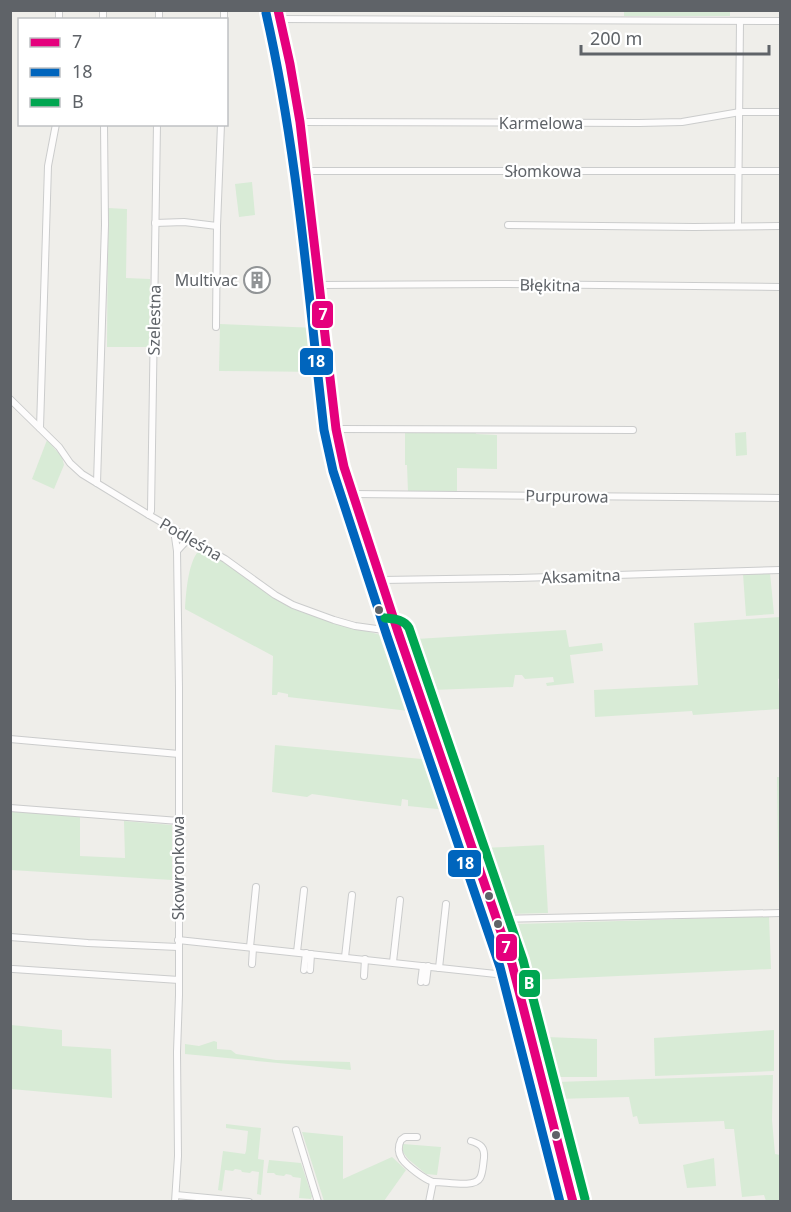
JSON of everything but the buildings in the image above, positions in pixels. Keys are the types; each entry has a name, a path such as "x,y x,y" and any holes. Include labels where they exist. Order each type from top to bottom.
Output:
{"street":[{"path":"573,1202 515,975 398,632 339,448 300,122 279,15 780,21"},
{"path":"738,226 740,21"},
{"name":"Karmelowa","path":"300,122 682,122 740,112 780,112"},
{"path":"40,428 48,166 56,126"},
{"path":"97,483 105,225 104,126"},
{"name":"Szelestna","path":"148,515 152,441 157,126"},
{"path":"216,327 221,126"},
{"name":"Słomkowa","path":"306,171 780,171"},
{"path":"155,223 184,222 217,226"},
{"path":"508,225 780,226"},
{"name":"Błękitna","path":"319,285 780,287"},
{"name":"Podleśna","path":"10,399 59,447 70,464 82,474 225,559 275,595 293,605 328,618 355,626 398,632"},
{"path":"336,429 633,430"},
{"name":"Purpurowa","path":"353,494 780,498"},
{"name":"Skowronkowa","path":"174,530 177,551 179,754 178,1153 175,1198"},
{"path":"177,551 189,538"},
{"name":"Aksamitna","path":"382,580 780,570"},
{"path":"10,739 179,754"},
{"path":"10,808 178,821"},
{"path":"252,964 256,887"},
{"path":"297,952 304,890"},
{"path":"345,957 352,895"},
{"path":"393,962 400,900"},
{"path":"439,968 446,904"},
{"path":"497,919 780,913"},
{"path":"10,937 102,944 178,944 252,948 515,975"},
{"path":"307,970 309,953"},
{"path":"366,976 367,960"},
{"path":"424,982 425,966"},
{"path":"13,969 178,980"},
{"path":"296,1130 318,1202"},
{"path":"417,1137 405,1137 401,1140 399,1151 404,1161 423,1177 433,1182 469,1184 479,1180 483,1148 479,1143 471,1141"},
{"path":"429,1202 433,1182"},
{"path":"175,1198 249,1202"}],"green space":[{"path":"730,10 730,16 624,16 624,11"},
{"path":"252,182 255,215 239,217 235,184"},
{"path":"108,208 127,209 126,278 150,279 149,347 107,347"},
{"path":"220,324 318,328 323,372 219,371"},
{"path":"405,430 475,431 476,434 497,435 497,469 457,468 457,492 408,492"},
{"path":"746,432 747,455 736,456 735,433"},
{"path":"47,440 62,457 64,465 54,489 32,479"},
{"path":"201,549 293,609 396,639 414,692 409,694 411,699 416,696 421,711 416,711 413,705 409,711 288,697 288,694 278,692 277,695 272,695 273,656 185,609 190,568"},
{"path":"770,573 774,614 746,616 743,574"},
{"path":"780,617 780,678 778,679 780,709 693,715 692,711 595,717 594,690 698,685 694,623"},
{"path":"566,630 569,647 602,643 603,651 570,655 574,683 547,686 546,683 554,682 553,677 525,679 522,675 515,675 513,687 433,690 416,639"},
{"path":"423,728 429,728 455,809 408,806 408,800 402,799 401,806 312,794 307,797 272,792 275,745 432,760"},
{"path":"777,777 780,777 779,908"},
{"path":"10,810 80,816 80,856 125,858 124,821 172,825 172,880 11,870"},
{"path":"544,845 548,913 503,914 482,848"},
{"path":"720,916 769,916 771,969 532,980 518,924 720,918"},
{"path":"513,1000 518,1002 560,1158 552,1159 541,1115 545,1115"},
{"path":"11,1025 62,1030 62,1046 111,1049 112,1098 11,1089"},
{"path":"774,1030 774,1071 655,1076 654,1038"},
{"path":"547,1037 597,1039 597,1077 556,1077"},
{"path":"217,1042 217,1049 231,1050 236,1054 276,1060 350,1062 351,1070 185,1054 185,1044 199,1046"},
{"path":"773,1075 772,1120 775,1154 780,1155 780,1201 766,1201 764,1195 742,1197 734,1129 725,1129 724,1121 639,1124 637,1116 633,1117 629,1097 555,1099 552,1084 556,1082"},
{"path":"226,1124 261,1128 258,1159 264,1160 261,1195 257,1194 259,1172 242,1172 235,1169 225,1170 222,1191 218,1190 223,1151 245,1154 246,1151 248,1131 226,1128"},
{"path":"302,1132 343,1136 343,1179 392,1157 406,1170 384,1201 324,1201"},
{"path":"403,1144 441,1147 437,1175 426,1174 408,1159 403,1152"},
{"path":"714,1158 716,1186 687,1188 683,1165"},
{"path":"269,1160 301,1163 311,1199 299,1198 301,1178 267,1173"}],"transit line":[{"name":"7","path":"278,10 300,122 336,429 344,467 512,964 573,1202"},
{"name":"18","path":"266,13 294,168 324,430 333,471 500,967 560,1202"},
{"name":"B","path":"385,618 402,621 409,628 523,960 585,1199"}],"place":[{"name":"Multivac","path":"257,280"}]}
